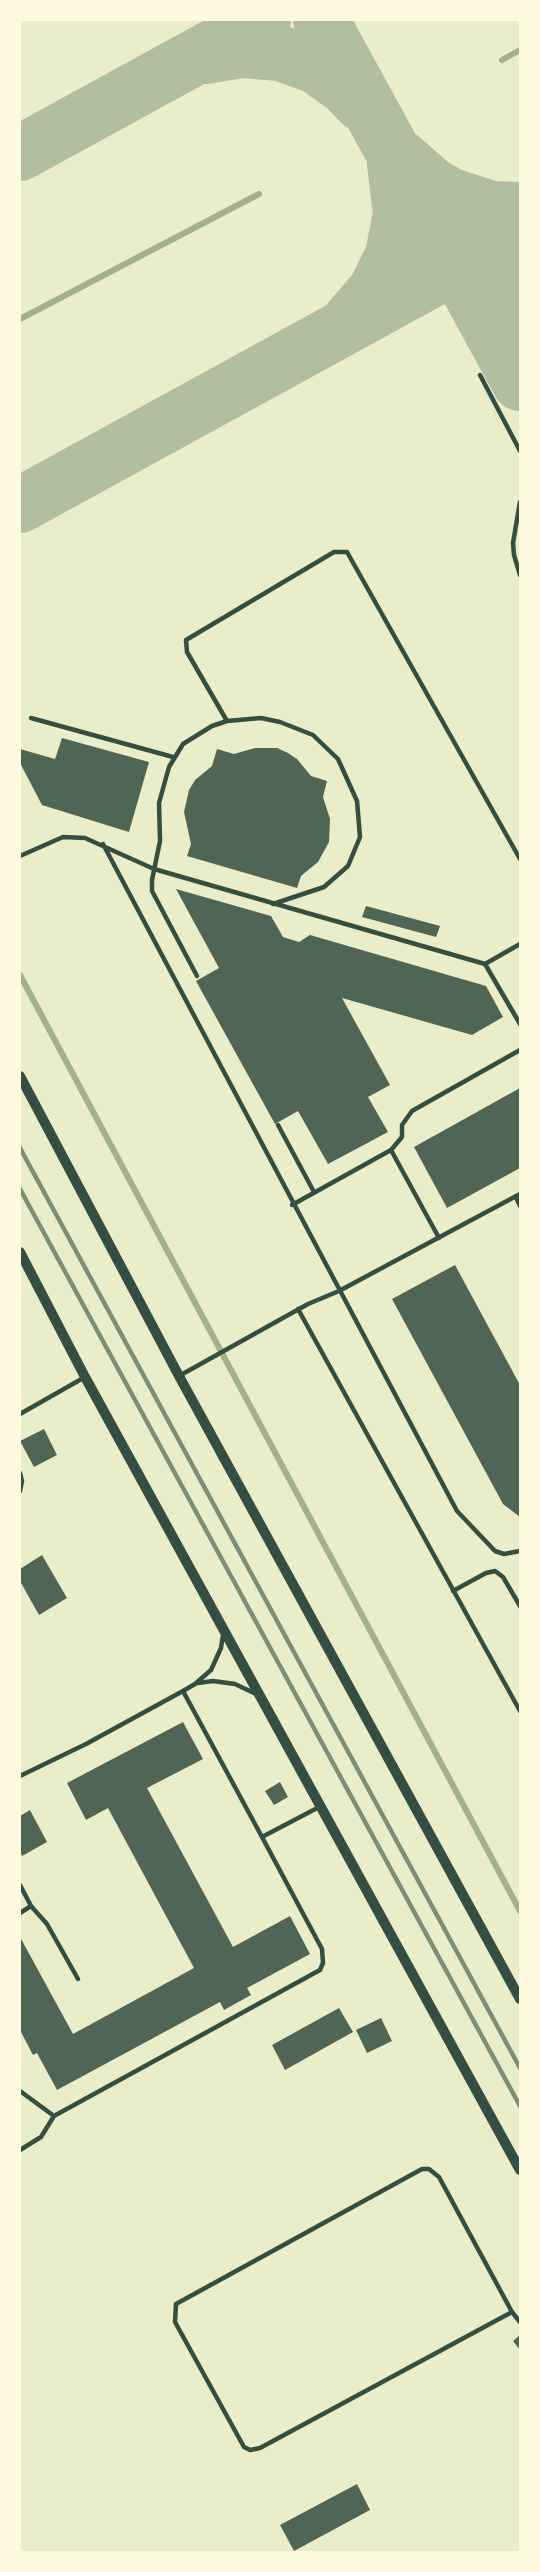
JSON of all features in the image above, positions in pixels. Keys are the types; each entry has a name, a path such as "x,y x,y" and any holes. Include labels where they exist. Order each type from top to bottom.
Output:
{"street":[{"path":"20,1076 179,1376 520,1999"},
{"path":"20,1252 85,1377 520,2170"}],"lane":[{"path":"480,375 520,451"},
{"path":"520,502 513,543 520,575"},
{"path":"227,721 187,652 186,640 334,552 346,552 520,859"},
{"path":"31,718 173,757"},
{"path":"197,976 152,891 160,841 159,803 162,786 173,757 183,744 197,734 227,721 261,718 280,722 312,735 338,759 357,801 360,837 348,866 324,887 273,904"},
{"path":"20,856 63,837 85,838 103,844 154,869 484,964 520,1024"},
{"path":"103,844 292,1204 457,1511 495,1551 504,1554 520,1551"},
{"path":"484,964 520,944"},
{"path":"292,1204 391,1150 402,1137 402,1125 412,1111 520,1050"},
{"path":"278,1125 315,1192"},
{"path":"391,1150 439,1238"},
{"path":"179,1376 298,1309 339,1291 518,1196 520,1206"},
{"path":"298,1309 520,1711"},
{"path":"20,1414 85,1377"},
{"path":"20,1473 22,1481 20,1491"},
{"path":"453,1591 495,1571 503,1576 520,1606"},
{"path":"195,1684 211,1670 221,1648 223,1639 220,1620"},
{"path":"20,1776 86,1744 183,1690 204,1681 235,1684 264,1700"},
{"path":"20,2150 41,2136 54,2116 320,1970 322,1949 183,1690"},
{"path":"262,1837 321,1806"},
{"path":"20,1885 31,1906 47,1924 78,1979"},
{"path":"20,1913 31,1906"},
{"path":"20,2091 54,2116"},
{"path":"512,2312 255,2450 250,2450 241,2444 173,2316 180,2300 417,2170 429,2169 439,2177 512,2312 520,2322"}],"building":[{"path":"62,738 149,762 129,832 42,805 20,763 20,749 55,759"},
{"path":"255,748 277,748 288,753 297,759 311,776 327,781 323,797 330,819 329,842 318,862 301,876 297,888 187,856 191,844 184,812 189,790 195,780 212,766 217,749 234,754"},
{"path":"176,889 271,916 283,937 299,942 310,935 486,986 503,1017 472,1035 342,998 390,1085 368,1097 388,1132 328,1164 298,1111 275,1124 196,981 219,968"},
{"path":"366,906 440,926 436,937 362,917"},
{"path":"520,1088 520,1168 447,1208 414,1147"},
{"path":"455,1265 520,1385 520,1517 503,1504 392,1299"},
{"path":"44,1429 57,1455 34,1467 20,1441"},
{"path":"42,1555 67,1598 39,1615 20,1581 20,1569"},
{"path":"183,1722 203,1759 147,1788 233,1947 290,1916 310,1954 247,1988 251,1995 224,2010 220,2002 57,2090 37,2053 33,2055 20,2030 20,1937 73,2034 194,1968 108,1808 86,1820 67,1783"},
{"path":"280,1782 288,1797 274,1805 265,1791"},
{"path":"30,1810 47,1842 22,1856 20,1816"},
{"path":"339,2008 353,2032 285,2070 272,2045"},
{"path":"381,2018 392,2041 367,2053 356,2030"},
{"path":"520,2335 520,2350 513,2341"},
{"path":"357,2484 370,2510 294,2551 280,2525"}],"waterway":[{"path":"502,60 520,50"},
{"path":"20,319 259,194"},
{"path":"20,975 520,1911"}],"taxiway":[{"path":"20,153 263,20"},
{"path":"321,20 520,383"},
{"path":"207,56 242,50 280,53 316,66 346,87 361,103"},
{"path":"401,158 433,186 451,196 491,209 520,210"},
{"path":"351,319 376,290 393,255 401,214 395,164"},
{"path":"20,505 520,231"},
{"path":"517,370 511,328 520,277"}],"railway":[{"path":"20,1148 520,2068"},
{"path":"20,1189 520,2106"}]}
